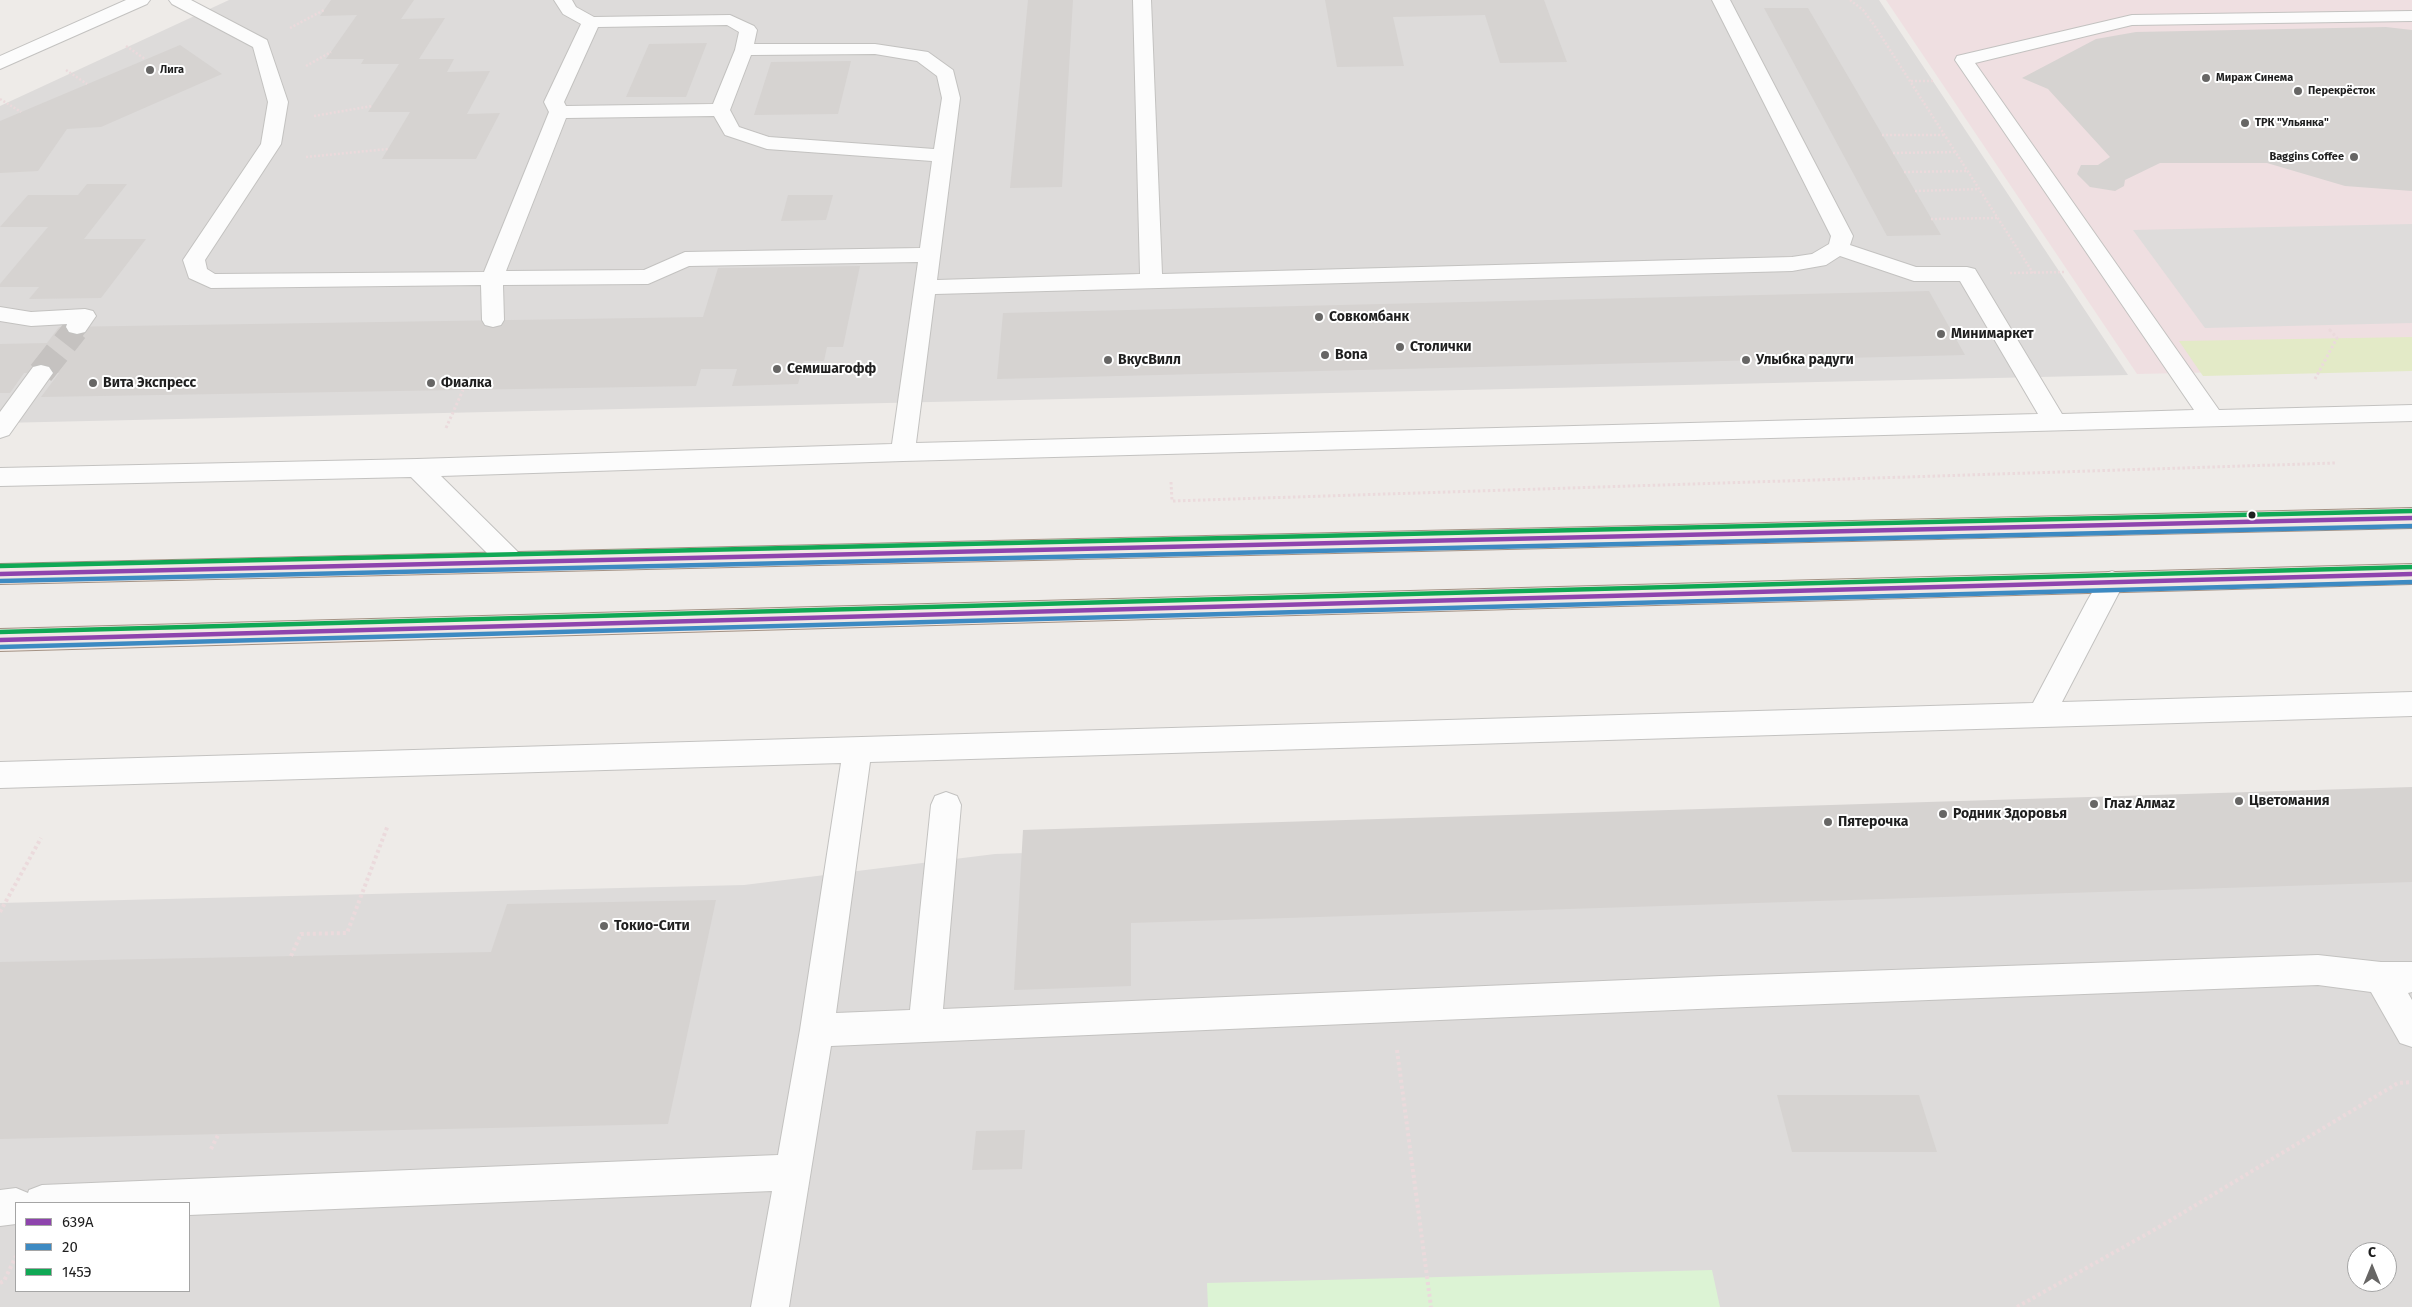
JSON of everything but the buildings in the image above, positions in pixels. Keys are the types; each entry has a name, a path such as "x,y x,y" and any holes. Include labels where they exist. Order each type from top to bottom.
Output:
{"main road":[{"path":"0,574 2412,518"},
{"path":"0,640 2412,574"}],"street":[{"path":"0,62 141,0"},
{"path":"178,0 261,44 278,102 271,144 194,260 197,273 211,281 648,277 685,259 930,254"},
{"path":"563,0 569,10 591,22 730,20 748,30 744,50 720,110"},
{"path":"1142,0 1152,282"},
{"path":"926,287 1792,264 1818,260 1838,248 1842,236 1721,0"},
{"path":"2212,418 1964,60 2132,20 2412,16"},
{"path":"493,320 492,278 559,112 554,102 591,22"},
{"path":"744,50 875,49 922,56 946,74 951,98 903,452"},
{"path":"559,112 720,110"},
{"path":"720,110 732,131 767,143 943,156"},
{"path":"1838,248 1914,274 1966,274 2055,422"},
{"path":"0,314 31,319 85,316 77,327"},
{"path":"0,429 41,373"},
{"path":"0,477 417,468 903,452 2412,413"},
{"path":"417,468 512,562"},
{"path":"2042,714 2096,608 2112,581"},
{"path":"0,775 2412,704"},
{"path":"770,1307 817,1030 857,750"},
{"path":"925,1026 946,805"},
{"path":"817,1030 2308,970 2396,977 2412,1031"},
{"path":"66,1202 793,1172"},
{"path":"0,1208 15,1206"}],"path":[{"path":"1850,0 1863,10 1874,25 2033,273"},
{"path":"0,99 21,112"},
{"path":"276,122 372,106"},
{"path":"1882,135 1944,135"},
{"path":"258,162 388,149"},
{"path":"1893,153 1956,152"},
{"path":"1904,172 1968,170"},
{"path":"1915,191 1980,189"},
{"path":"1931,219 1998,218"},
{"path":"1966,274 2110,271"},
{"path":"2312,384 2337,338 2329,329"},
{"path":"446,428 463,390"},
{"path":"1172,501 2335,463"},
{"path":"291,956 301,934 347,933 388,825"},
{"path":"0,912 41,838"},
{"path":"1391,1006 1431,1307"},
{"path":"2017,1307 2161,1226 2398,1083 2412,1082"},
{"path":"0,1284 4,1281 15,1258"}],"shaded area":[{"path":"229,0 1879,0 2128,375 0,423 0,106"},
{"path":"1886,0 2412,0 2412,368 2137,374"},
{"path":"2412,224 2412,323 2205,328 2133,230"},
{"path":"2412,807 2412,1307 0,1307 0,903 744,885 995,854"}],"green space":[{"path":"2412,337 2412,371 2203,376 2179,341"},
{"path":"1712,1270 1720,1307 1208,1307 1207,1283"}],"tunnel":[{"path":"74,331 77,327"},
{"path":"41,373 75,330"}],"transit line":[{"name":"145Э","path":"0,566 2412,511"},
{"name":"639А","path":"0,574 2412,518"},
{"name":"20","path":"0,581 2412,526"},
{"name":"145Э","path":"0,632 2412,567"},
{"name":"639А","path":"0,640 2412,574"},
{"name":"20","path":"0,647 2412,582"}],"place":[{"name":"Лига","path":"150,70"},
{"name":"Мираж Синема","path":"2206,78"},
{"name":"Перекрёсток","path":"2298,91"},
{"name":"ТРК \"Ульянка\"","path":"2245,123"},
{"name":"Baggins Coffee","path":"2354,157"},
{"name":"Совкомбанк","path":"1319,317"},
{"name":"Минимаркет","path":"1941,334"},
{"name":"Столички","path":"1400,347"},
{"name":"Bona","path":"1325,355"},
{"name":"ВкусВилл","path":"1108,360"},
{"name":"Улыбка радуги","path":"1746,360"},
{"name":"Семишагофф","path":"777,369"},
{"name":"Вита Экспресс","path":"93,383"},
{"name":"Фиалка","path":"431,383"},
{"name":"Цветомания","path":"2239,801"},
{"name":"Глаz Алмаz","path":"2094,804"},
{"name":"Родник Здоровья","path":"1943,814"},
{"name":"Пятерочка","path":"1828,822"},
{"name":"Токио-Сити","path":"604,926"}]}
